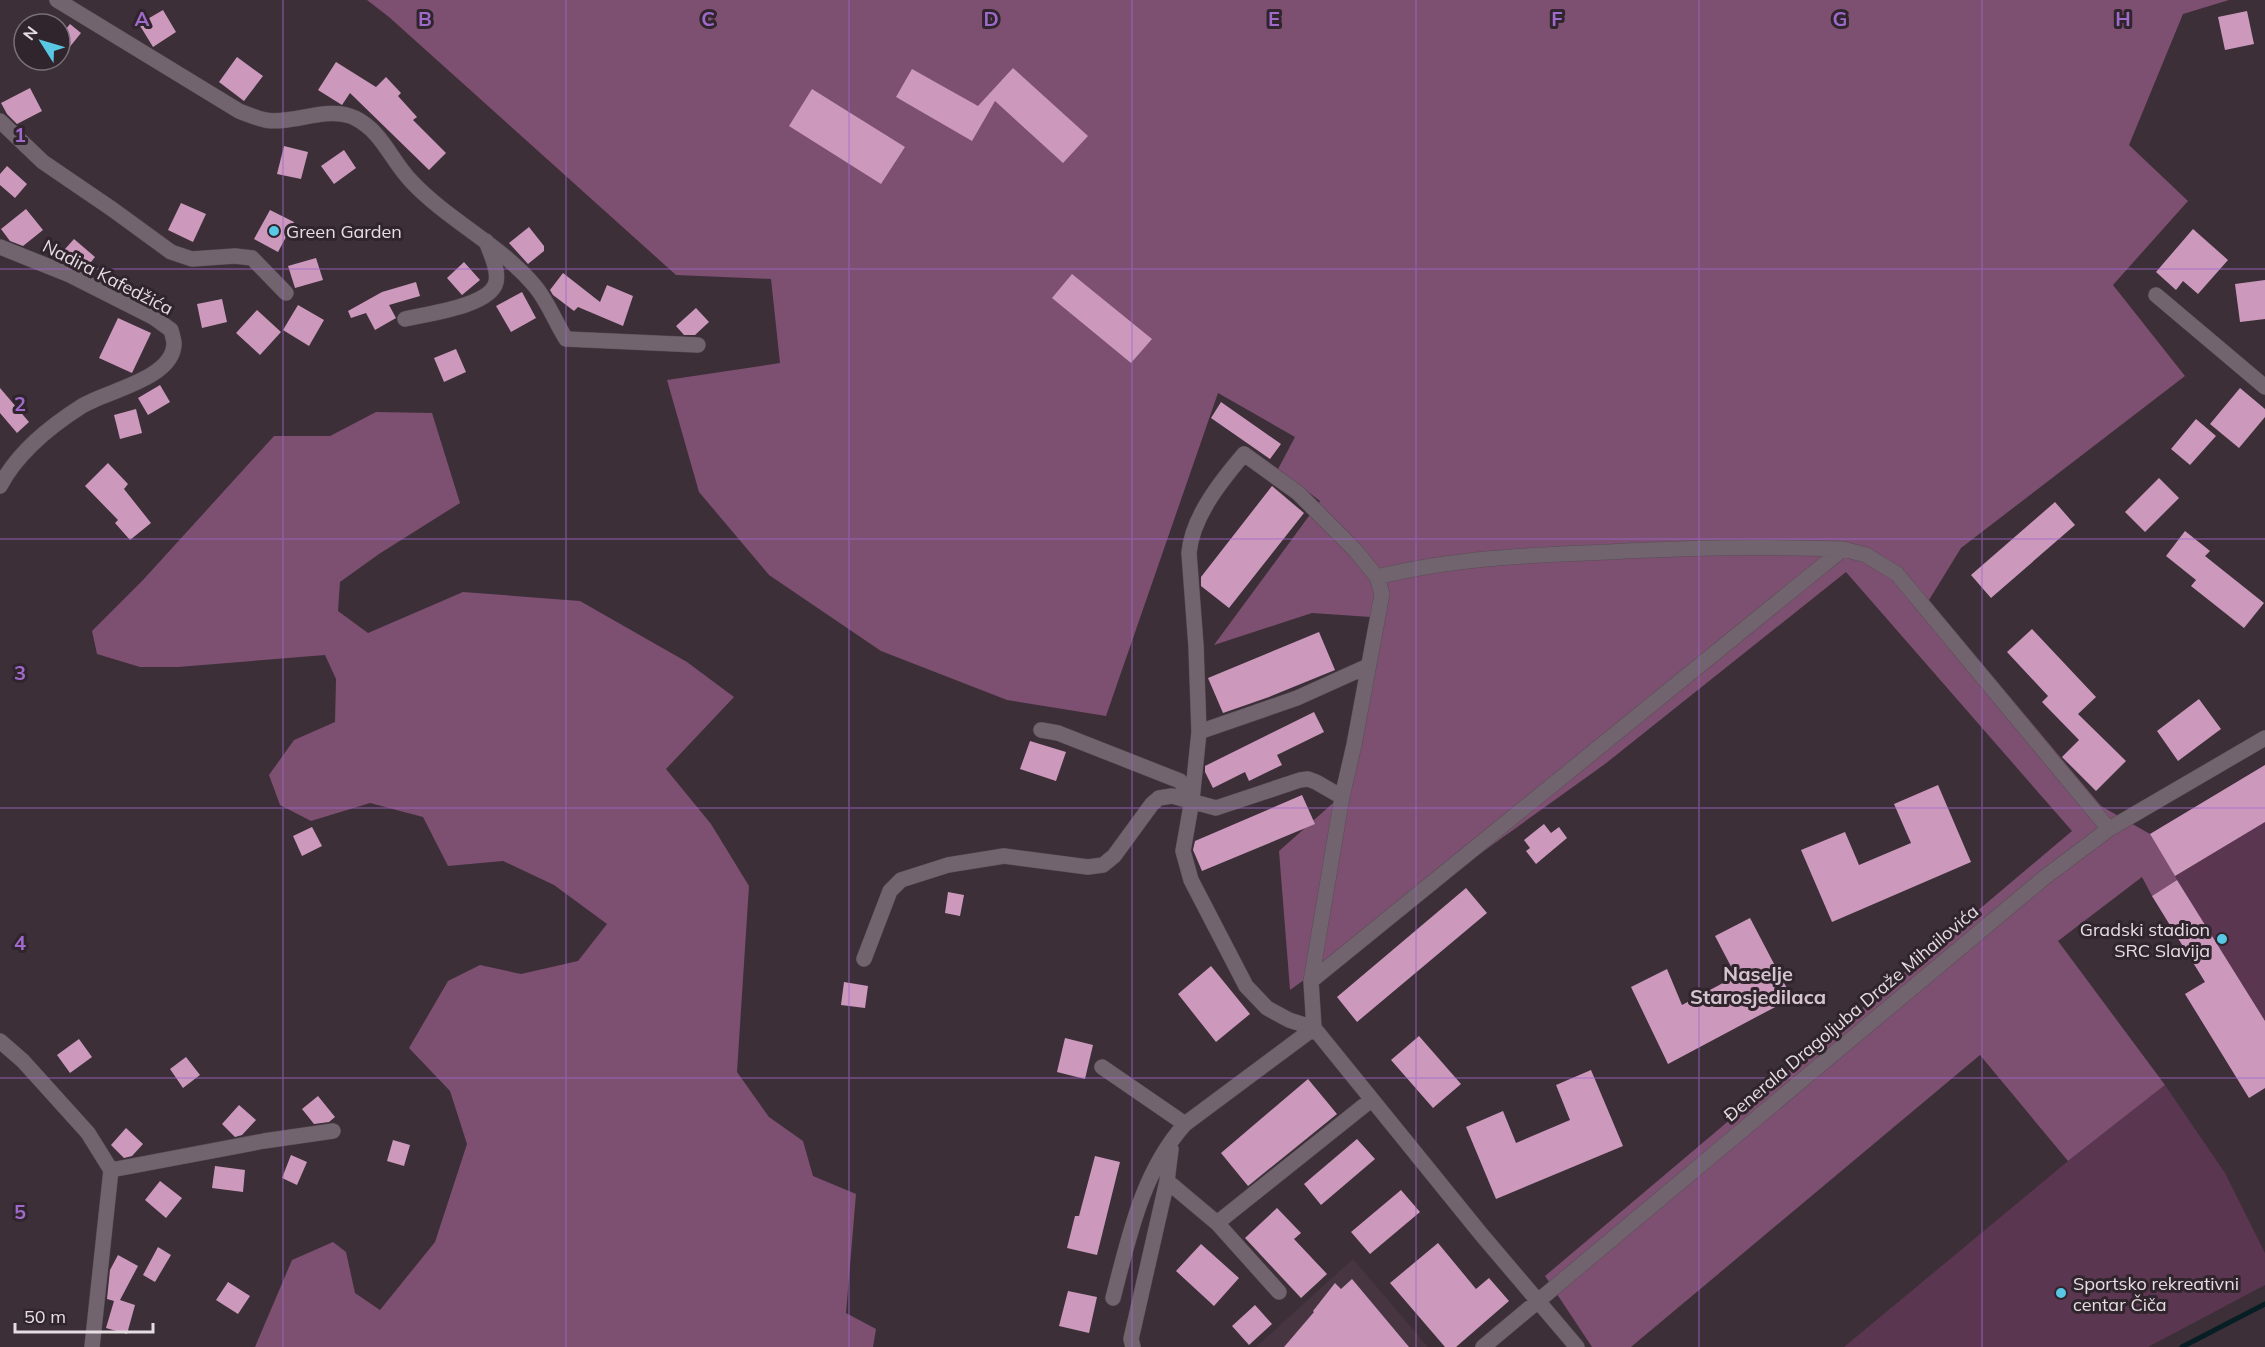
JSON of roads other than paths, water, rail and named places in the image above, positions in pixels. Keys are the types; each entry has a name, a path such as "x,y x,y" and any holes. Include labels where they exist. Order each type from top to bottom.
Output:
{"street":[{"path":"57,0 239,111 266,120 332,113 354,118 378,135 410,181 444,211 500,252 535,285 555,315 566,339 698,345"},
{"path":"0,121 43,162 171,252 192,259 235,256 252,258 286,293"},
{"path":"405,319 479,300 490,292 496,282 486,242"},
{"name":"Nadira Kafedžića","path":"0,247 70,275 153,317 171,330 174,345 169,358 155,373 83,405 28,447 10,467 0,486"},
{"path":"2156,294 2265,387"},
{"path":"1314,1028 1311,981 1342,798 1382,594 1377,577 1355,550 1298,493 1244,454 1229,472 1190,539 1199,732 1192,800 1183,851 1191,880 1246,986 1267,1008 1289,1020 1314,1028 1371,1100 1578,1347"},
{"path":"1377,577 1408,569 1507,556 1755,547 1843,549 1866,555 1896,574 2109,829"},
{"path":"1311,981 1843,549"},
{"path":"1199,732 1297,698 1368,666"},
{"path":"1041,730 1058,733 1180,781 1192,800"},
{"name":"Đenerala Dragoljuba Draže Mihailovića","path":"1483,1347 2045,877 2109,829 2265,738"},
{"path":"864,959 890,891 901,880 948,865 1004,855 1088,867 1103,865 1114,856 1152,804 1159,798 1172,796 1216,808 1308,779 1342,798"},
{"path":"1113,1298 1138,1205 1173,1137 1185,1124 1314,1028"},
{"path":"0,1041 23,1061 88,1134 111,1170 92,1347"},
{"path":"1102,1066 1185,1124"},
{"path":"1217,1224 1371,1100"},
{"path":"111,1170 264,1141 333,1131"},
{"path":"1133,1347 1131,1339 1167,1181 1173,1137"},
{"path":"1167,1181 1217,1224 1279,1292"}],"waterway":[{"path":"2182,1347 2265,1304"}],"place":[{"name":"Green Garden","path":"274,231"},
{"name":"Gradski stadion SRC Slavija","path":"2222,939"},
{"name":"Sportsko rekreativni centar Čiča","path":"2061,1293"}],"district":[{"name":"Naselje Starosjedilaca","path":"1758,984"}]}
